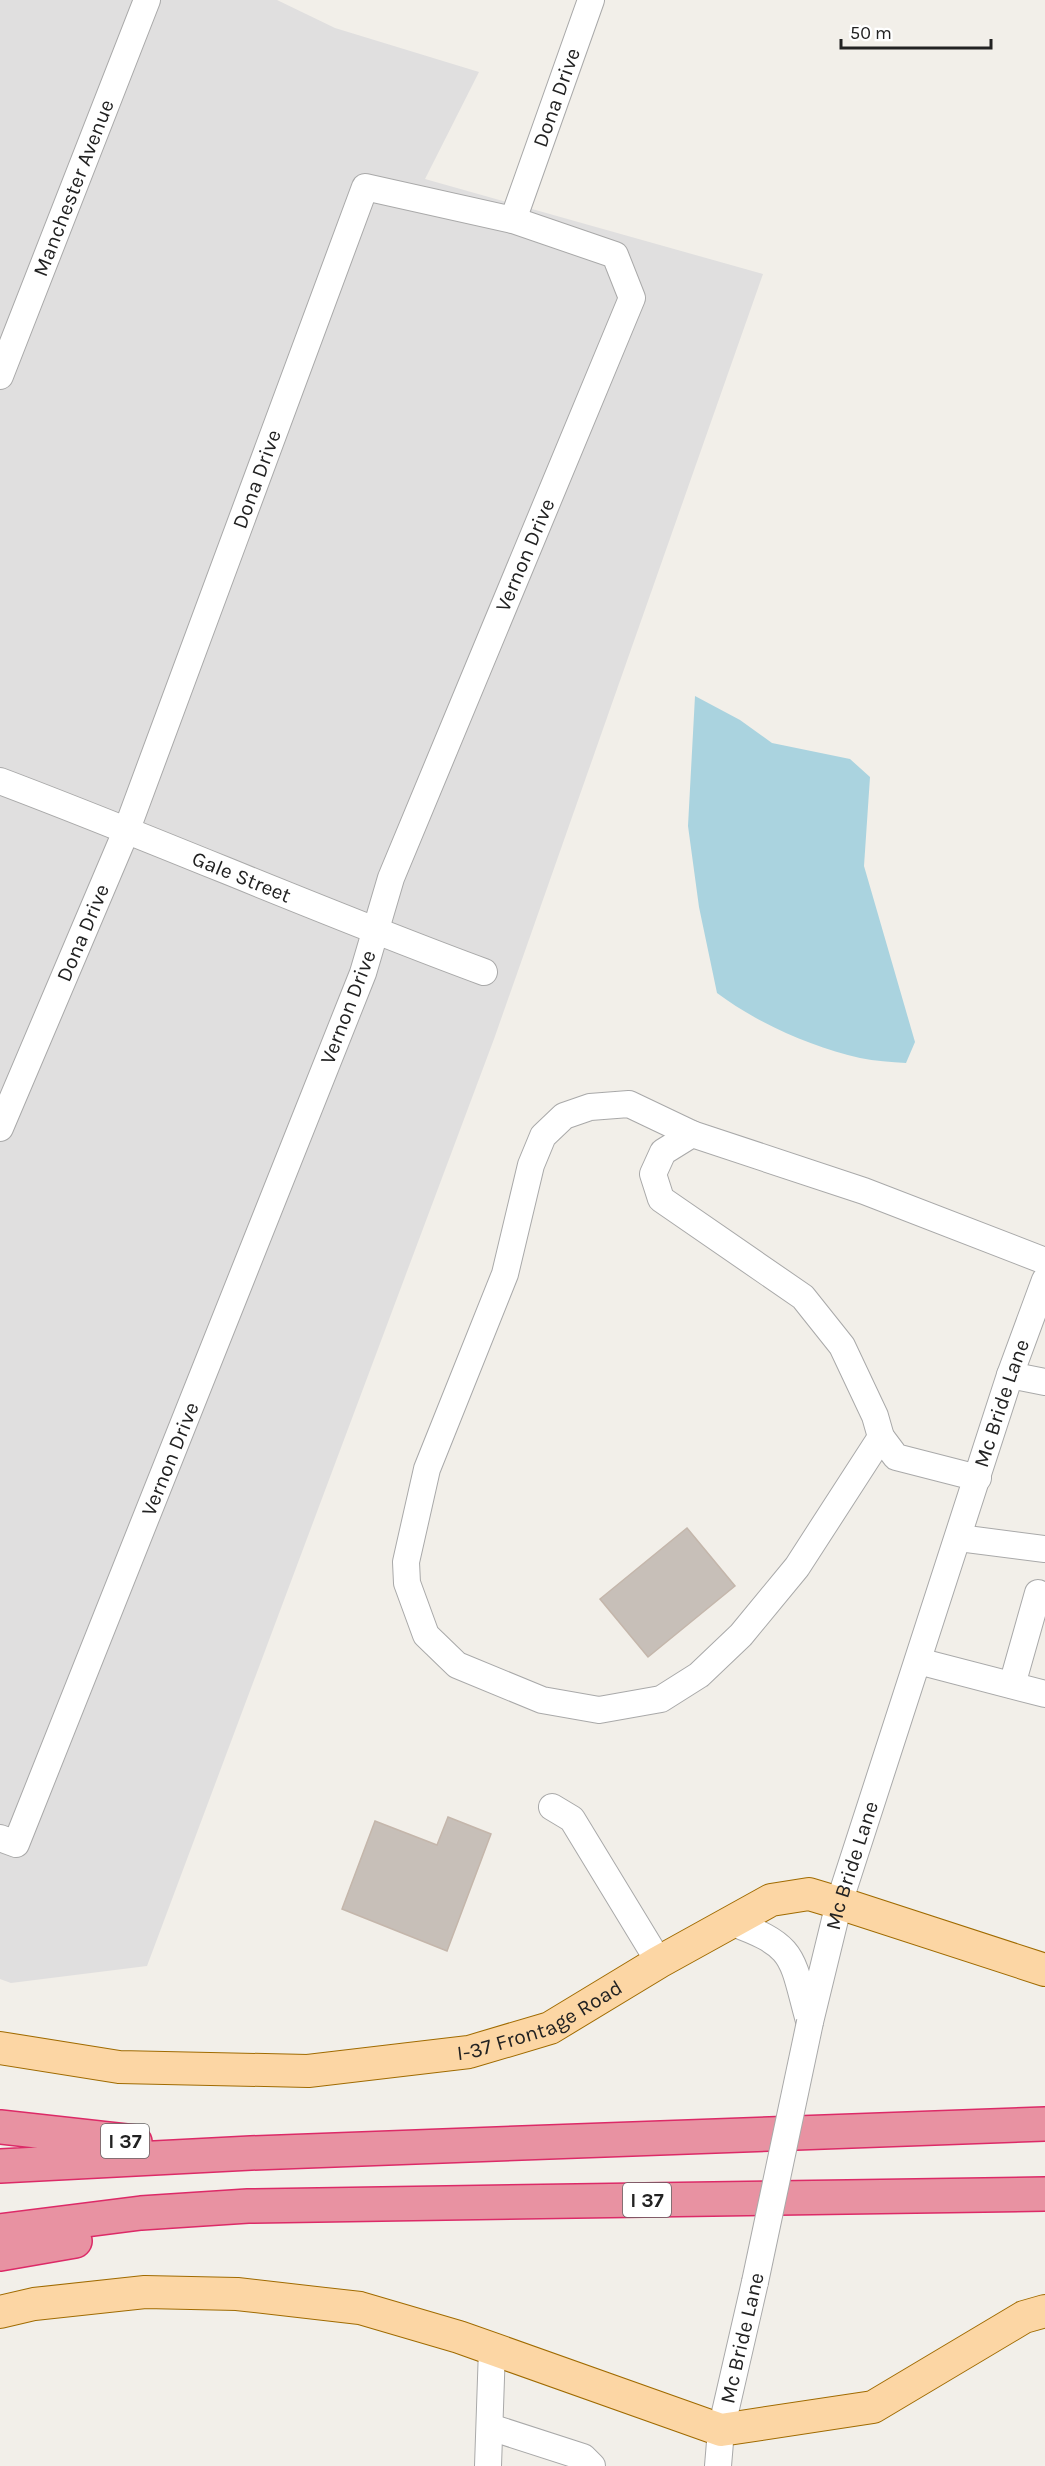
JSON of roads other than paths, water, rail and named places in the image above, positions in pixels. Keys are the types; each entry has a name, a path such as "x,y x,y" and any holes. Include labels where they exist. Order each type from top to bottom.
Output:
{"highway":[{"name":"I 37","path":"0,2127 250,2153 1045,2124"},
{"path":"0,2166 250,2153"},
{"name":"I 37","path":"0,2231 141,2213 248,2206 1045,2194"},
{"path":"0,2254 193,2226 248,2206"}],"main road":[{"name":"I-37 Frontage Road","path":"0,2048 119,2067 308,2071 469,2052 550,2028 730,1922 771,1900 793,1895 809,1894 1045,1970"},
{"path":"0,2312 34,2304 145,2292 237,2294 360,2308 492,2349 721,2430 873,2407 1024,2317 1045,2311"}],"street":[{"name":"Manchester Avenue","path":"0,376 147,0"},
{"name":"Dona Drive","path":"0,1128 127,829 365,187 513,220 591,0"},
{"name":"Vernon Drive","path":"0,1838 16,1844 363,973 391,878 632,298 615,255 513,220"},
{"name":"Gale Street","path":"0,781 127,829 376,932 484,972"},
{"path":"881,1437 797,1567 741,1635 699,1676 661,1699 600,1710 542,1700 457,1665 426,1635 407,1583 406,1562 427,1469 505,1274 531,1165 543,1136 564,1116 590,1107 629,1104 692,1134 864,1191 1045,1261"},
{"path":"692,1134 663,1152 653,1174 661,1198 803,1297 842,1346 875,1416 881,1437 896,1457 978,1478"},
{"name":"Mc Bride Lane","path":"718,2466 721,2430 810,2022 839,1903 1010,1375 1045,1280"},
{"path":"1010,1375 1045,1382"},
{"path":"959,1538 1045,1549"},
{"path":"1012,1685 1038,1593"},
{"path":"918,1661 1045,1694"},
{"path":"552,1807 572,1819 659,1962"},
{"path":"730,1922 755,1931 783,1947 793,1962 810,2022"},
{"path":"488,2466 492,2349"},
{"path":"490,2427 583,2457 592,2466"}],"water":[{"path":"695,696 740,720 772,743 850,759 870,777 864,866 915,1042 906,1063 860,1058 804,1041 767,1024 717,993 699,907 688,826"}]}
